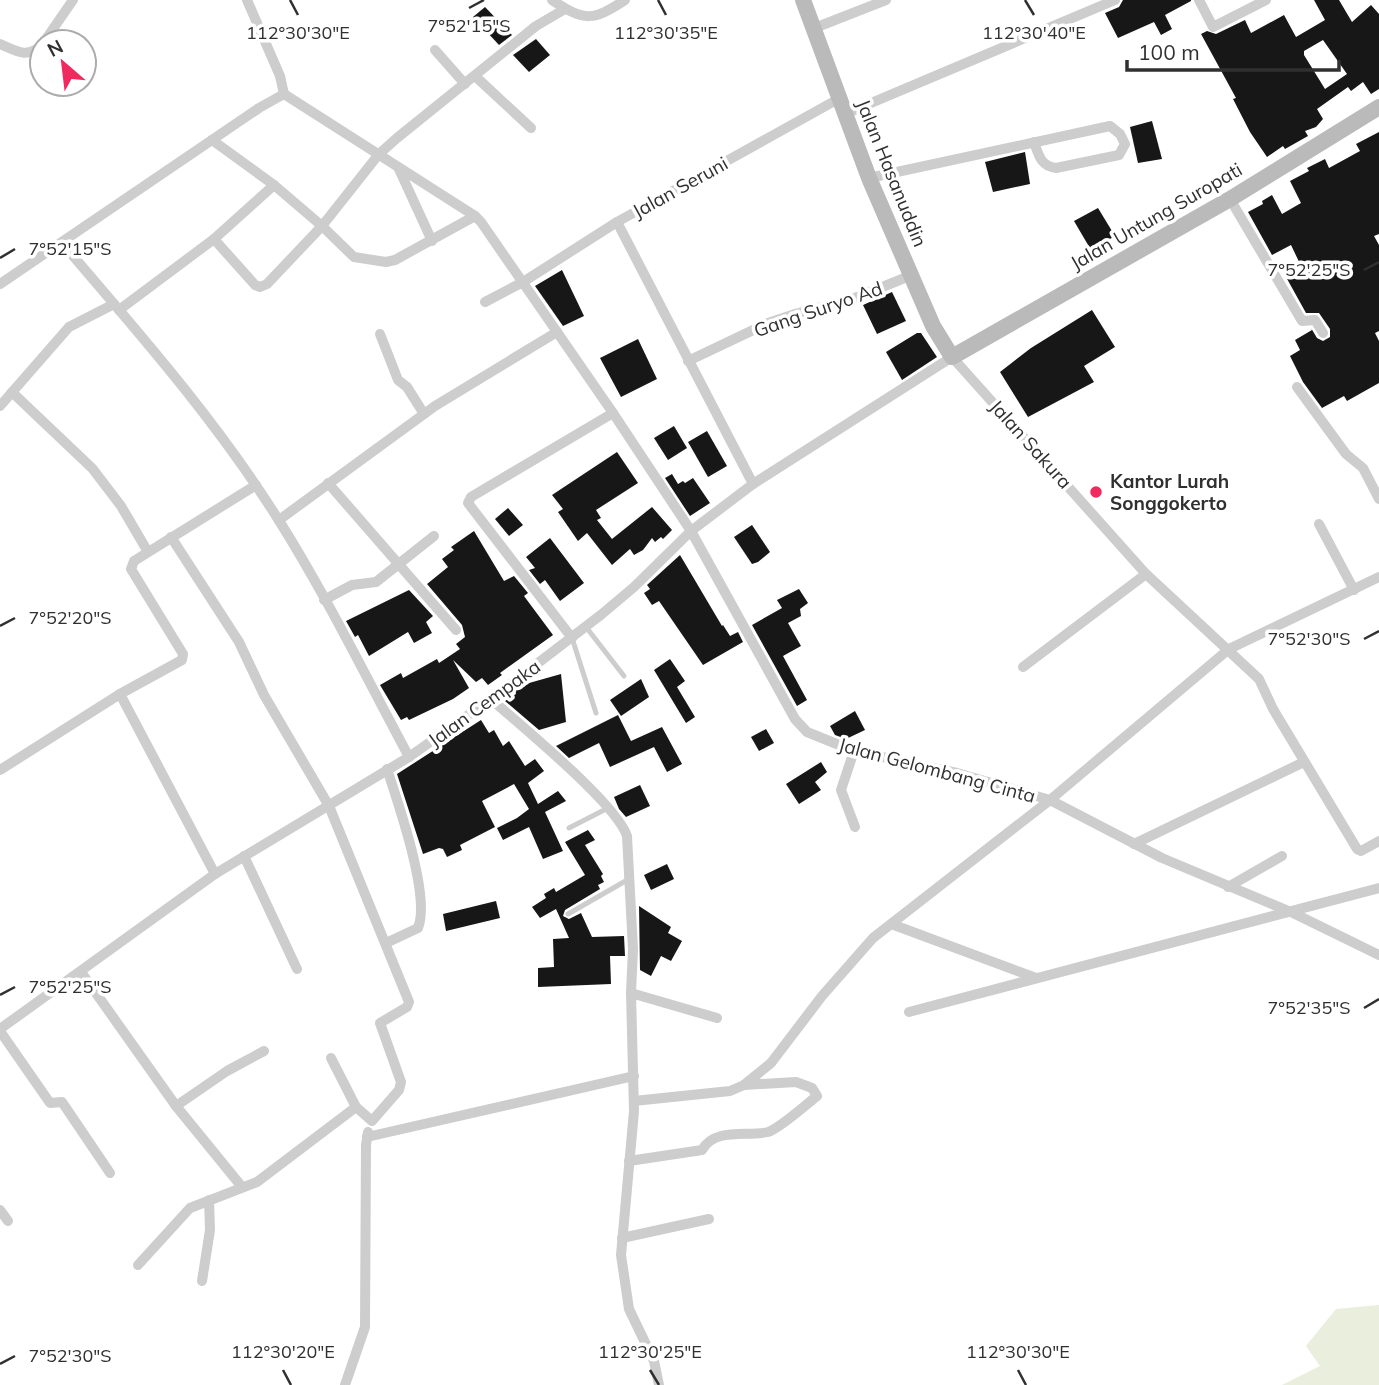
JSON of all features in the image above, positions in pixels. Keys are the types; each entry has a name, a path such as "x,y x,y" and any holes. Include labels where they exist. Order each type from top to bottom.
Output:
{"main road":[{"name":"Jalan Hasanuddin","path":"803,0 869,178 933,326 952,357"},
{"name":"Jalan Untung Suropati","path":"952,357 1230,199 1379,107"}],"street":[{"path":"54,28 73,0"},
{"path":"212,140 274,185 354,257 363,260 390,261 475,216 284,94 280,76 247,0"},
{"path":"552,0 565,9 588,17 596,17 625,0"},
{"path":"812,29 886,0"},
{"path":"845,114 1115,0"},
{"path":"1199,0 1213,27 1266,0"},
{"path":"214,239 260,287 267,284 322,226 379,155 406,130 536,26 565,9"},
{"path":"0,44 28,54"},
{"path":"435,50 465,84"},
{"path":"475,76 531,128"},
{"path":"0,284 259,108 284,94"},
{"name":"Jalan Seruni","path":"485,302 523,282 617,222 840,98"},
{"path":"869,178 1034,142 1110,126 1121,134 1125,144 1119,155 1047,167 1041,161 1034,142"},
{"path":"398,166 432,241"},
{"path":"0,406 69,327 116,307 214,239 274,185"},
{"path":"1230,199 1302,321 1315,320 1323,334"},
{"name":"Jalan Gelombang Cinta","path":"475,216 613,413 691,531 794,719 807,732 854,751 957,773 1050,800 1171,863 1291,912 1379,955"},
{"path":"617,222 753,484"},
{"path":"62,243 190,393 256,485 324,600 408,757"},
{"name":"Gang Suryo Ad","path":"688,361 768,323 855,298 912,275"},
{"path":"279,520 424,414 556,332"},
{"path":"380,334 398,380 407,387 424,414"},
{"name":"Jalan Cempaka","path":"3,1027 215,874 408,757 491,699 586,627 634,587 691,531 753,484 952,357"},
{"name":"Jalan Sakura","path":"952,357 1146,574 1259,679 1273,709 1357,849 1362,850 1379,841"},
{"path":"1297,387 1346,454 1363,468 1379,499"},
{"path":"12,392 92,468 121,506 148,552"},
{"path":"572,638 468,503 471,497 613,413"},
{"path":"328,483 456,630"},
{"path":"3,764 183,657 131,569 134,561 256,485"},
{"path":"1319,524 1354,590"},
{"path":"324,600 352,586 376,582 434,536"},
{"path":"171,537 239,642 264,695 330,806 409,1002 407,1007 380,1023 401,1082 399,1090 372,1121 367,1137 365,1326 345,1385"},
{"path":"1023,667 1146,574"},
{"path":"1050,800 1229,649 1379,577"},
{"path":"120,694 215,874"},
{"path":"491,699 574,773 625,828 629,847 633,948 631,993 634,1101 621,1255 629,1309 654,1361 659,1385"},
{"path":"854,751 841,790 855,827"},
{"path":"1134,844 1304,762"},
{"path":"386,943 418,928 421,917 416,863 387,769"},
{"name":"Jalan Gelombang Cinta","path":"744,1085 771,1063 822,996 873,938 894,925 1050,800"},
{"path":"244,856 297,969"},
{"path":"1228,887 1282,856"},
{"path":"909,1012 1379,888"},
{"path":"894,925 1036,978"},
{"path":"81,972 176,1106 242,1187"},
{"path":"631,993 716,1018"},
{"path":"0,1012 3,1027 50,1103 62,1102 110,1173"},
{"path":"176,1106 227,1071 264,1051"},
{"path":"331,1058 356,1107 372,1121"},
{"path":"367,1137 634,1076"},
{"path":"629,1161 702,1150 704,1145 733,1133 769,1132 817,1096 812,1088 796,1082 744,1085 730,1091 634,1101"},
{"path":"138,1265 184,1213 197,1204 257,1182 356,1107"},
{"path":"202,1281 209,1230 209,1200"},
{"path":"0,1210 8,1221"},
{"path":"622,1238 709,1219"}],"lane":[{"path":"586,627 624,676"},
{"path":"572,638 596,713"},
{"path":"569,828 608,808"},
{"path":"568,914 630,878"}],"green space":[{"path":"1379,1305 1379,1385 1282,1385 1320,1366 1306,1346 1336,1309"}],"building":[{"path":"1123,0 1191,1 1165,15 1172,29 1161,35 1154,22 1118,38 1105,13 1119,7"},
{"path":"1314,0 1339,0 1352,22 1371,5 1379,14 1379,89 1371,94 1363,82 1351,91 1348,87 1317,109 1323,119 1316,127 1305,131 1308,136 1285,149 1283,146 1267,157 1250,132 1233,99 1236,98 1201,34 1207,31 1216,34 1245,20 1251,33 1284,15 1296,37 1325,20","holes":["1323,40 1347,74 1325,89 1304,51"]},
{"path":"485,7 512,35 499,45 473,17"},
{"path":"536,39 550,55 529,72 513,55"},
{"path":"1152,121 1162,159 1138,163 1130,127"},
{"path":"1379,132 1379,234 1374,236 1379,245 1379,331 1375,333 1379,341 1379,383 1347,401 1344,396 1322,408 1303,382 1290,356 1300,350 1295,340 1312,330 1311,328 1317,338 1323,341 1330,337 1330,329 1319,313 1306,313 1286,277 1302,268 1291,245 1272,255 1248,212 1263,204 1262,201 1272,195 1282,214 1301,203 1290,181 1325,159 1329,168 1360,151 1356,144"},
{"path":"1025,152 1030,184 993,192 985,162"},
{"path":"1098,208 1115,236 1091,250 1074,221"},
{"path":"562,270 584,316 563,326 535,286"},
{"path":"892,292 906,321 877,334 863,305"},
{"path":"1092,310 1115,347 1084,366 1094,382 1028,417 1000,372 1031,348"},
{"path":"921,333 937,357 902,380 886,352"},
{"path":"638,339 657,379 621,397 600,358"},
{"path":"674,426 687,448 668,460 654,438"},
{"path":"707,431 727,466 708,477 688,442"},
{"path":"617,452 638,483 596,510 601,518 597,520 612,539 652,507 672,530 663,539 661,537 655,542 652,538 643,550 634,555 630,549 612,565 587,533 578,541 558,512 563,509 552,495"},
{"path":"672,474 678,484 693,478 710,503 690,516 665,478"},
{"path":"508,508 523,525 509,536 495,519"},
{"path":"752,525 770,552 752,564 734,537"},
{"path":"474,531 504,581 514,576 528,593 524,596 553,635 500,673 502,675 488,685 482,678 476,682 453,660 469,688 453,699 409,720 407,717 401,720 380,685 401,673 403,678 437,659 439,663 460,649 456,644 465,637 462,625 427,584 448,567 442,559 454,550 451,547"},
{"path":"550,538 584,583 560,601 545,580 540,584 529,570 535,568 526,557"},
{"path":"680,555 722,626 730,636 738,632 743,642 703,665 659,601 652,605 644,593 650,589 647,585"},
{"path":"799,589 808,603 800,609 801,616 788,623 801,646 783,656 807,700 797,706 752,625 782,608 777,600"},
{"path":"409,590 433,616 426,622 432,633 414,643 408,632 369,656 358,635 355,637 346,621"},
{"path":"670,659 685,681 677,687 695,717 686,723 654,670"},
{"path":"561,674 566,722 539,730 505,701 516,694 515,690 522,685"},
{"path":"641,679 649,697 621,716 610,700"},
{"path":"855,711 865,730 846,739 835,735 830,726"},
{"path":"618,715 631,741 662,727 682,764 667,772 654,747 610,767 599,743 569,758 556,746"},
{"path":"481,720 489,733 494,730 503,746 509,741 525,766 535,759 544,771 528,783 538,804 558,791 566,801 545,812 563,851 543,859 529,827 503,840 497,828 529,809 514,784 482,801 495,827 460,845 462,850 447,857 443,849 439,848 423,854 397,774"},
{"path":"766,729 774,743 759,751 751,737"},
{"path":"821,762 827,772 815,782 821,790 799,804 786,784"},
{"path":"640,785 650,806 626,817 614,797"},
{"path":"588,830 595,840 585,845 603,874 601,876 604,882 598,885 600,889 565,910 563,916 569,919 581,913 592,937 624,936 625,956 610,956 611,984 538,987 538,968 554,967 553,939 569,938 556,909 540,918 532,907 546,898 544,894 554,888 556,892 585,875 565,842"},
{"path":"667,864 674,879 651,890 644,875"},
{"path":"496,901 500,918 446,931 443,914"},
{"path":"639,906 671,927 668,933 682,941 671,961 661,956 651,976 640,970"}],"place":[{"name":"Kantor Lurah Songgokerto","path":"1096,492"}]}
